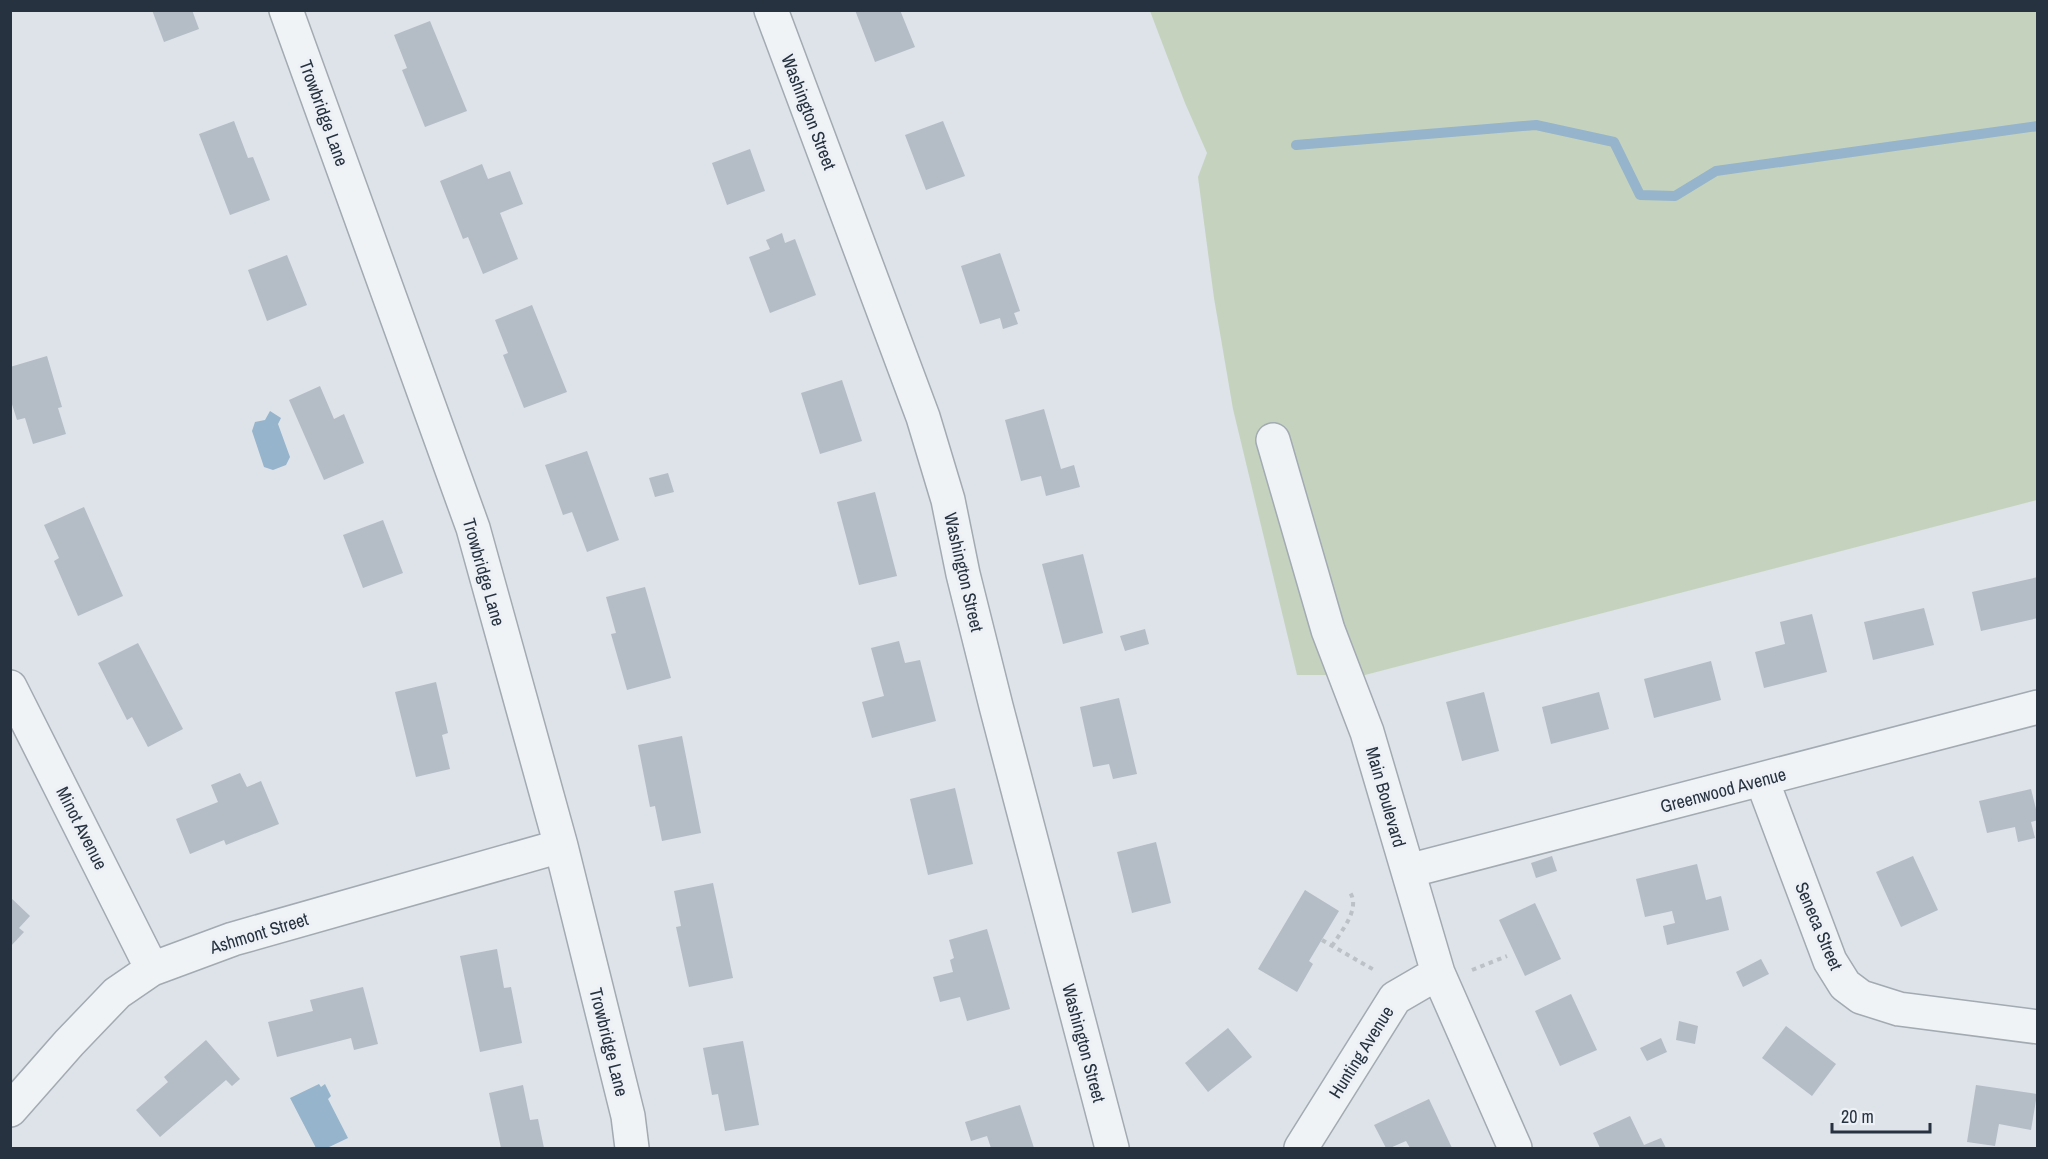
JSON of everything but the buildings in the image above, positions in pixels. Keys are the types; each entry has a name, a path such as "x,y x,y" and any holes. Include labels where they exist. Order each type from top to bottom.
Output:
{"street":[{"name":"Trowbridge Lane","path":"286,10 473,528 561,846 625,1106 632,1149"},
{"name":"Washington Street","path":"771,10 923,417 948,500 965,585 1112,1149"},
{"name":"Main Boulevard","path":"1273,440 1328,630 1367,732 1438,973 1515,1149"},
{"name":"Minot Avenue","path":"10,687 152,969"},
{"name":"Greenwood Avenue","path":"1408,871 2037,707"},
{"name":"Seneca Street","path":"1762,780 1830,961 1845,985 1861,997 1899,1009 2037,1027"},
{"name":"Ashmont Street","path":"10,1110 117,993 152,969 233,939 561,846"},
{"name":"Hunting Avenue","path":"1301,1149 1395,998 1438,973"}],"path":[{"path":"1332,946 1354,908 1354,901 1349,891"},
{"path":"1322,940 1378,973 1400,995"}],"green space":[{"path":"1150,11 2037,11 2037,500 1365,675 1297,675 1233,409 1214,298 1198,177 1207,153"}],"water":[{"path":"270,411 281,418 278,424 290,457 286,465 273,470 264,467 252,431 255,422 265,420"},
{"path":"319,1084 321,1087 325,1084 331,1096 328,1099 348,1138 327,1148 316,1148 290,1098"}],"waterway":[{"path":"1296,145 1536,125 1614,142 1640,195 1675,196 1716,171 2038,126"}]}
